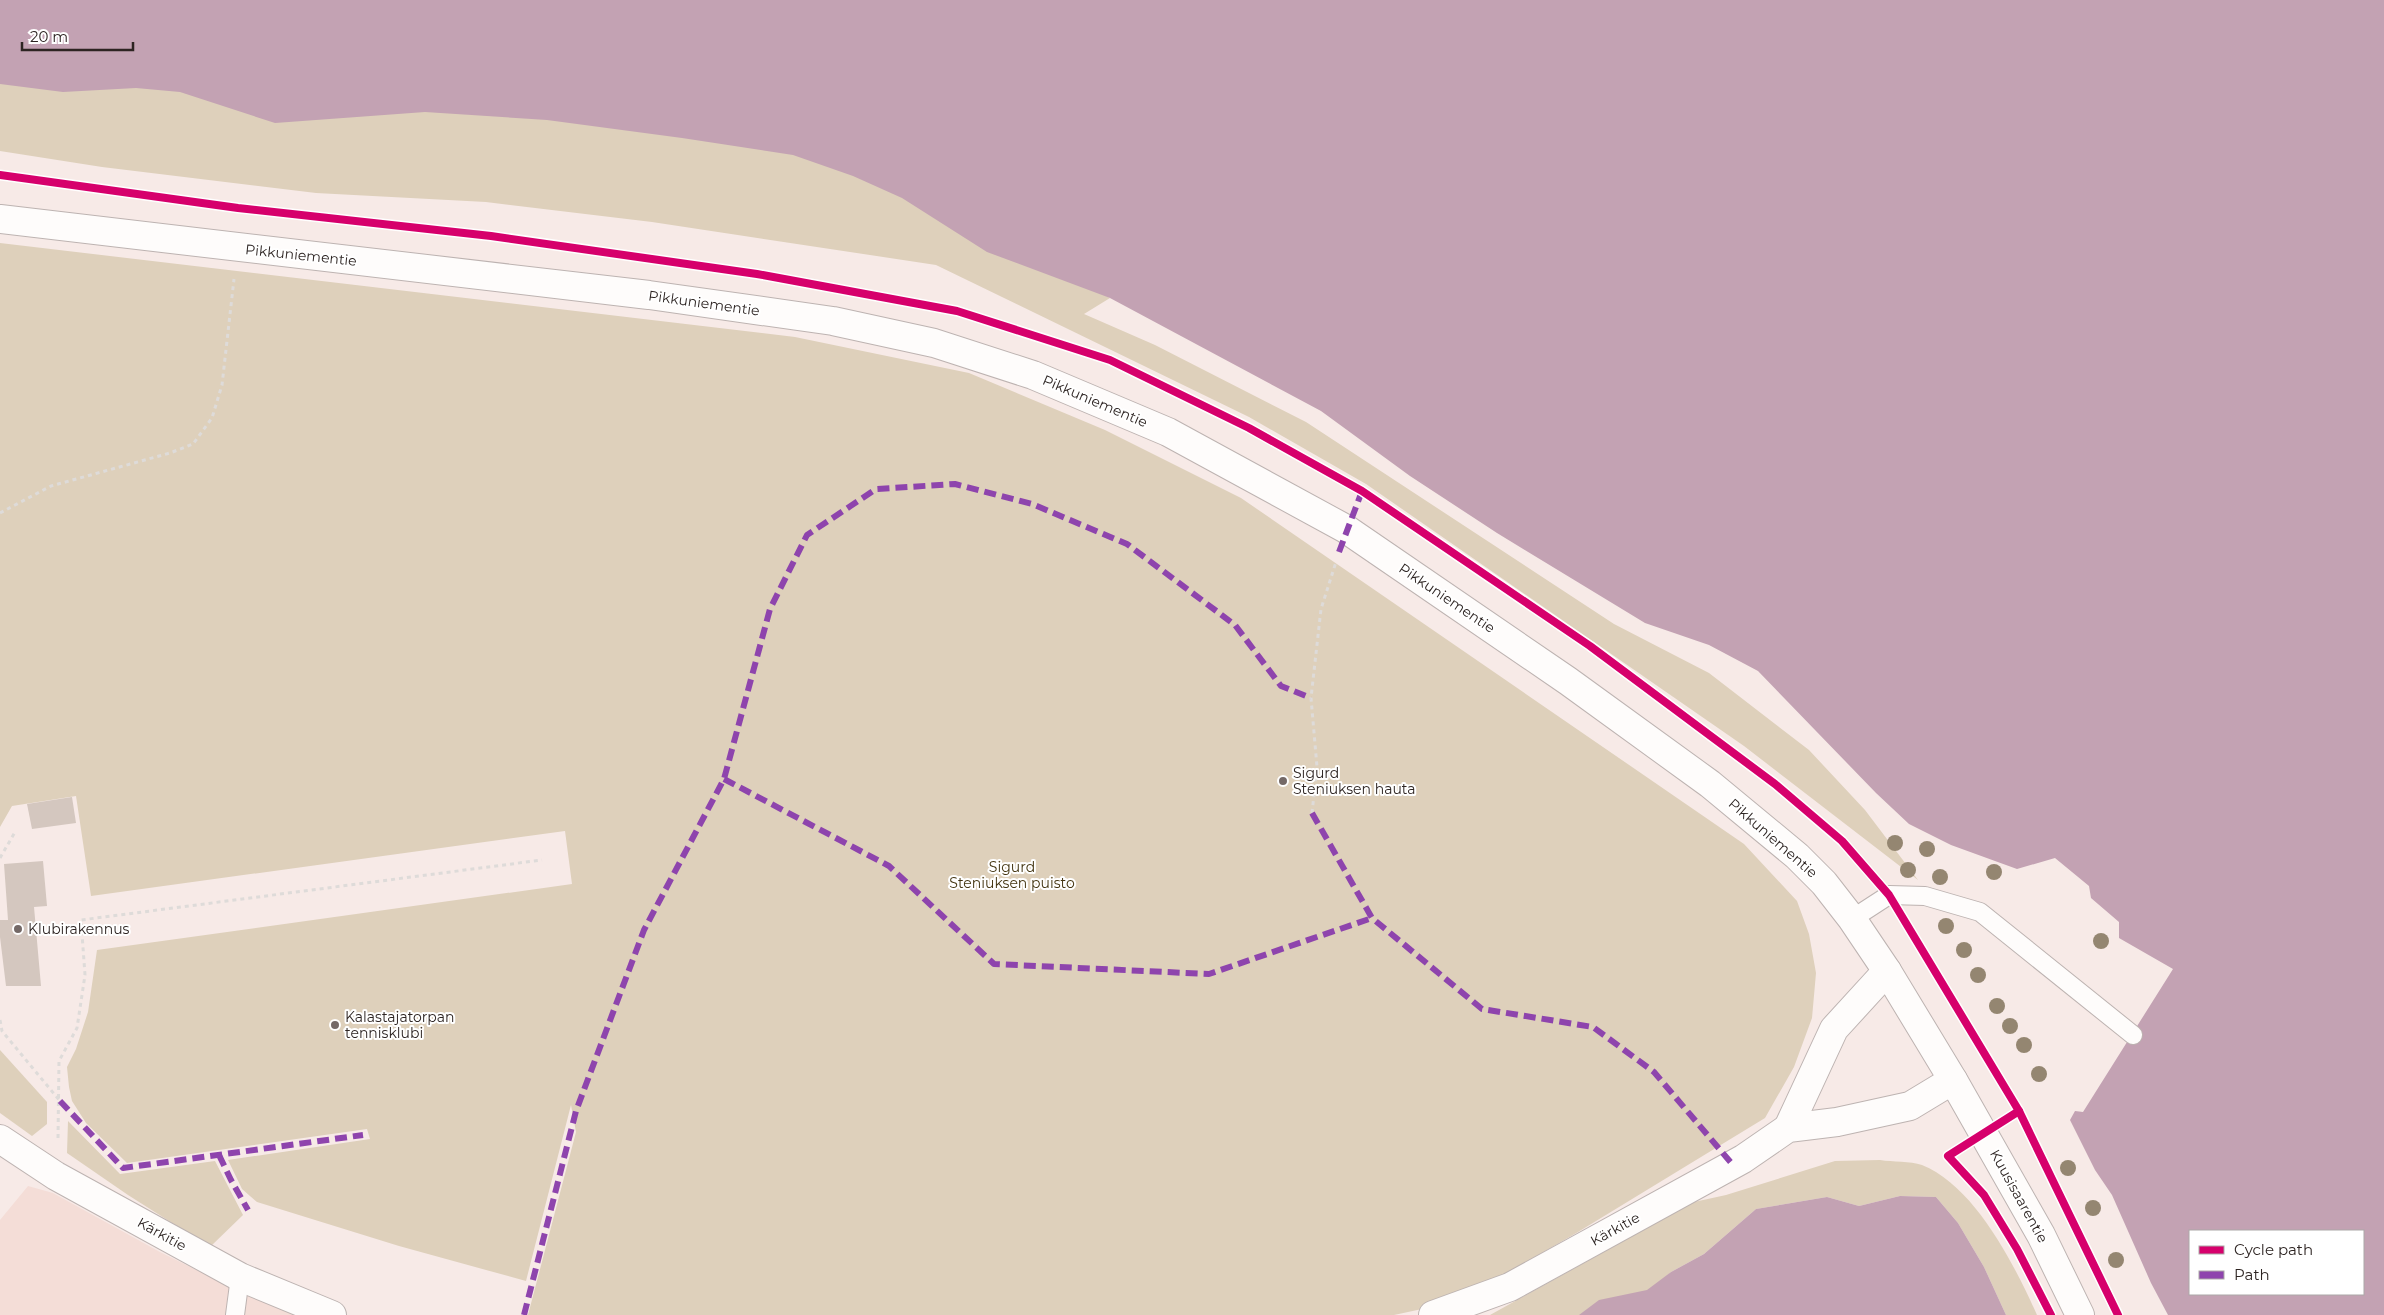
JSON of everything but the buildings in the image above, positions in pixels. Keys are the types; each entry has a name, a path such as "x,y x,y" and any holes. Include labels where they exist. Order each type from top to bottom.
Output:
{"main road":[{"name":"Pikkuniementie","path":"0,219 648,295 833,322 934,343 1033,374 1168,432 1346,529 1568,681 1710,784 1797,856 1824,883 1852,919 1887,971 1953,1080"},
{"path":"1788,1128 1834,1029 1887,971"},
{"name":"Kärkitie","path":"1433,1315 1510,1287 1743,1159 1788,1128 1837,1122 1910,1106 1953,1080"},
{"name":"Kuusisaarentie","path":"1953,1080 2041,1235 2080,1315"},
{"name":"Kärkitie","path":"0,1139 56,1176 240,1277 332,1315"}],"lane":[{"path":"1852,919 1889,895 1925,896 1980,912 2133,1035"},
{"path":"235,1315 240,1277"}],"path":[{"path":"0,514 51,486 170,453 193,444 212,418 222,385 233,284"},
{"path":"1312,813 1317,768 1311,698 1321,609 1336,560"},
{"path":"0,858 15,832"},
{"path":"56,1176 60,1101 59,1061 77,1028 85,975 81,920 542,860"},
{"path":"0,1020 2,1031 60,1101"}],"shaded area":[{"path":"0,0 2384,0 2384,1315 2168,1315 2151,1283 2112,1195 2095,1170 2070,1120 2075,1111 2083,1112 2173,969 2119,938 2119,922 2091,898 2089,886 2055,858 2017,869 1951,845 1909,824 1876,793 1758,671 1709,645 1645,623 1497,533 1410,476 1321,411 1110,298 987,252 902,198 853,176 793,155 547,120 425,112 275,123 180,92 136,88 63,92 0,84"},
{"path":"28,1186 53,1193 160,1252 253,1298 295,1315 0,1315 0,1220"},
{"path":"1900,1196 1936,1197 1958,1223 1984,1267 2006,1315 1579,1315 1599,1300 1647,1290 1671,1272 1704,1254 1756,1209 1827,1197 1859,1206"}],"green space":[{"path":"596,3 1110,298 1084,314 1155,345 1306,422 1614,624 1709,673 1809,750 1865,810 1918,880 1744,746 1366,484 1249,417 936,265 652,222 486,202 316,193 102,167 0,151 0,26"},
{"name":"Sigurd Steniuksen puisto","path":"0,243 795,337 969,373 1105,430 1241,498 1744,844 1797,901 1809,934 1816,973 1812,1018 1794,1067 1765,1118 1578,1232 1500,1277 1422,1309 1394,1315 528,1315 576,1132 571,1105 526,1281 399,1246 257,1202 242,1189 228,1160 370,1139 367,1129 127,1163 86,1123 72,1101 69,1087 67,1067 76,1049 88,1012 97,950 572,884 565,831 91,896 76,796 12,806 0,827"},
{"path":"0,1050 47,1102 47,1124 32,1136 0,1113"},
{"path":"68,1121 120,1174 215,1161 243,1215 210,1247 128,1195 67,1153"},
{"path":"1880,1160 1922,1165 1941,1175 1959,1190 1976,1209 2005,1252 2037,1315 2006,1315 1984,1267 1958,1223 1936,1197 1900,1196 1859,1206 1827,1197 1756,1209 1704,1254 1671,1272 1623,1315 1490,1315 1694,1202 1726,1195 1835,1161"}],"marked path":[{"path":"524,1315 576,1111 644,930 724,779 770,609 807,535 876,489 955,484 1032,504 1127,544 1235,625 1281,686 1311,698"},
{"path":"1339,552 1362,491"},
{"path":"724,779 889,866 994,964 1209,974 1372,918"},
{"path":"1312,813 1372,918 1482,1009 1593,1027 1654,1072 1733,1165"},
{"path":"60,1101 123,1168 363,1135"},
{"path":"219,1155 248,1210"}],"cycle path":[{"path":"0,175 238,208 491,236 757,274 957,311 1110,360 1249,428 1362,491 1590,646 1775,784 1842,841 1889,895 2019,1111 2118,1315"},
{"path":"2019,1111 1948,1156 1984,1195 2017,1249 2051,1315"}],"place":[{"name":"Sigurd Steniuksen hauta","path":"1283,781"},
{"name":"Klubirakennus","path":"18,929"},
{"name":"Kalastajatorpan tennisklubi","path":"335,1025"}]}
